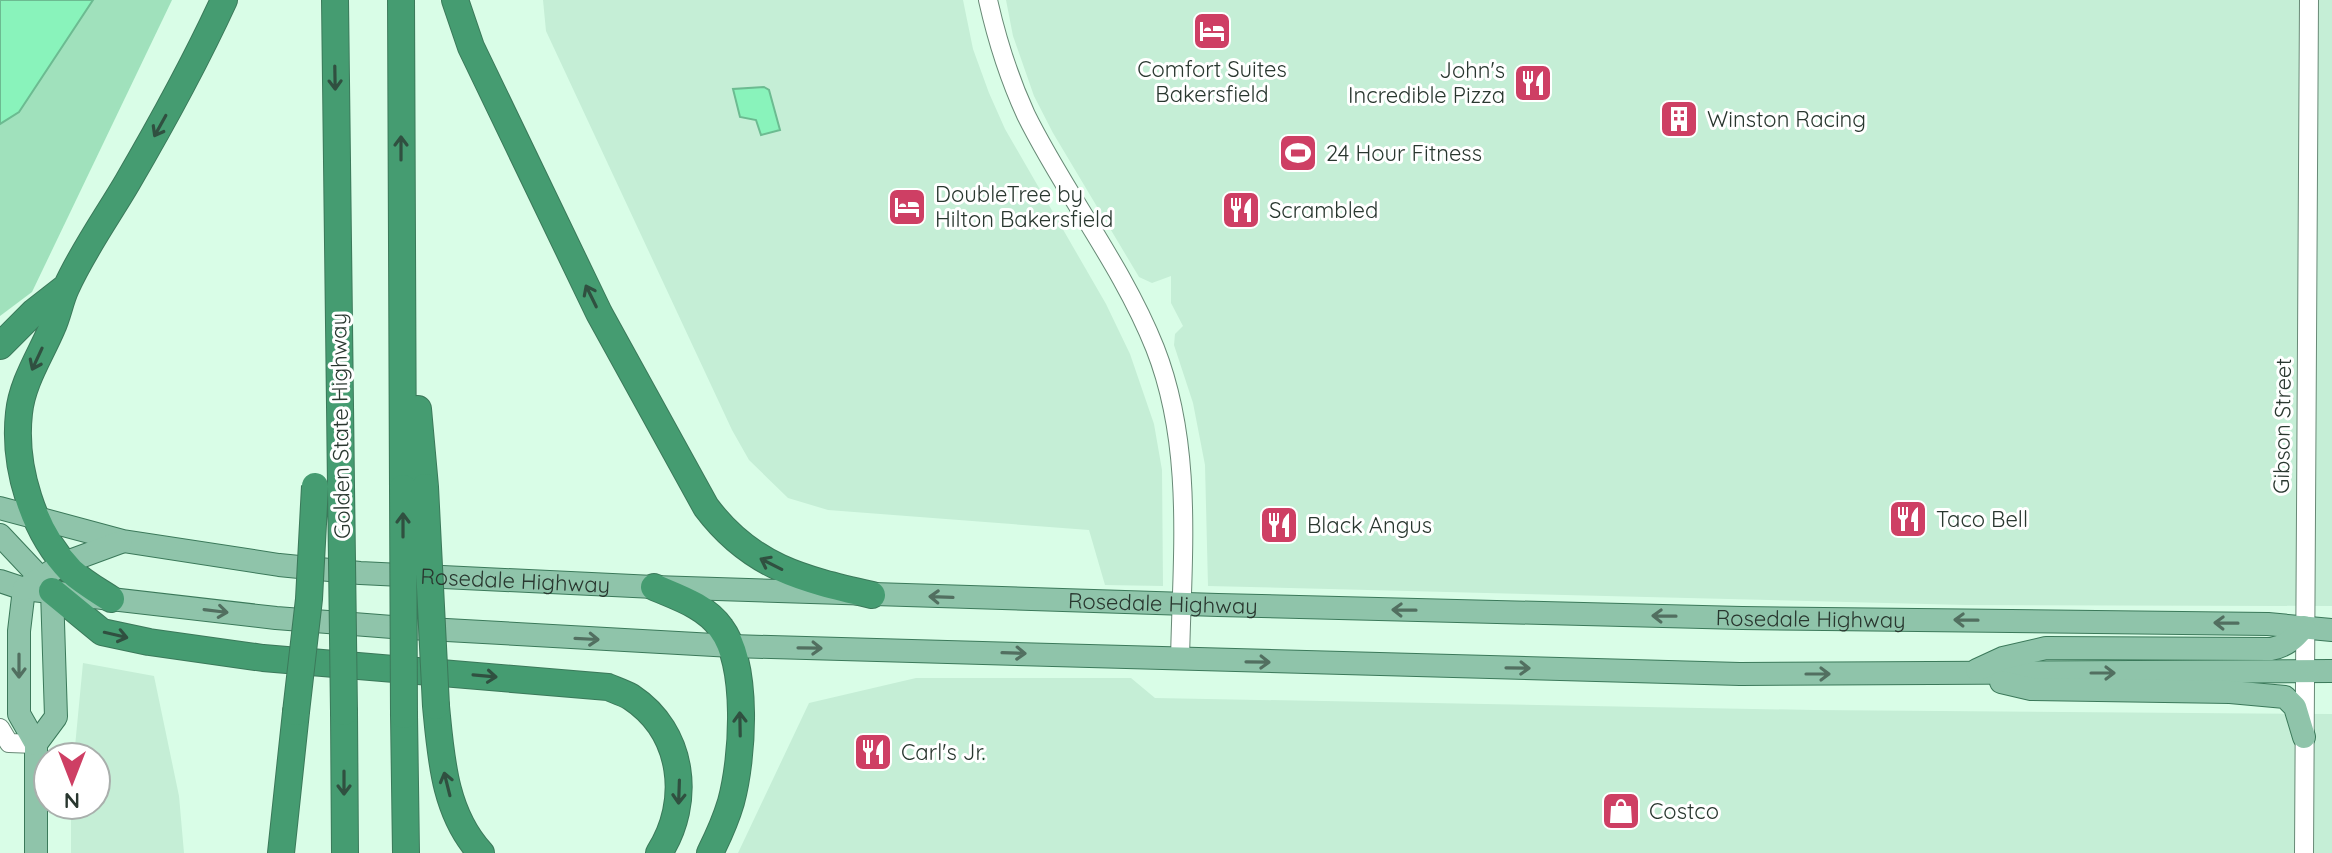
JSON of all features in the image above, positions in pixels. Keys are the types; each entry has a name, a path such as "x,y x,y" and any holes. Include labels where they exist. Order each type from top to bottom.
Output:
{"highway":[{"path":"111,599 87,584 64,563 38,519 23,471 19,412 25,384 53,325 66,287 198,57 224,0"},
{"name":"Golden State Highway","path":"335,0 339,433 328,486 344,712 345,853"},
{"path":"401,0 401,226 414,487 442,762 459,823 481,853"},
{"path":"455,0 471,47 599,313 706,507 722,528 758,558 817,583 872,595"},
{"path":"0,346 34,312 66,287"},
{"path":"281,853 309,599 328,486"},
{"path":"406,853 404,715 414,487"},
{"path":"39,586 102,632 149,642 263,658 608,687 631,697 659,723 677,762 679,800 675,820 659,853"},
{"path":"654,587 692,604 720,626 732,646 739,677 740,752 731,801 710,853"}],"main road":[{"name":"Rosedale Highway","path":"0,508 123,541 279,565 360,573 654,587 1181,604 1742,618 2268,624 2332,630"},
{"path":"0,535 39,586 56,717 38,741"},
{"path":"34,741 19,714 19,631 39,586 64,563 123,541"},
{"path":"0,581 111,599 276,618 732,646 1740,674 2332,671"},
{"path":"1969,674 2003,658 2046,648 2271,649 2294,639 2304,627"},
{"path":"1969,674 2031,689 2230,692 2285,697 2295,707 2304,737"},
{"path":"36,821 36,853"}],"street":[{"path":"988,0 1009,75 1027,116 1138,309 1156,350 1178,432 1183,484 1180,660"},
{"name":"Gibson Street","path":"2304,853 2309,0"},
{"path":"0,728 9,743 32,744"}],"shaded area":[{"path":"0,0 172,0 32,292 0,316"},
{"path":"0,0 93,0 19,112 0,124"},
{"path":"543,0 963,0 973,49 1005,129 1106,304 1130,354 1154,424 1162,470 1163,586 1105,585 1089,530 828,510 788,498 749,460 732,430 546,31"},
{"path":"1006,0 2332,0 2332,606 1966,605 1208,586 1205,465 1193,403 1174,345 1175,334 1183,326 1171,303 1171,276 1152,283 1139,277 1034,96 1013,36"},
{"path":"764,87 769,90 780,130 761,135 756,120 740,117 733,89"},
{"path":"83,663 154,676 179,796 184,853 71,853 71,821 112,821 112,741 76,741"},
{"path":"916,678 1131,678 1155,698 1814,710 2332,714 2332,853 738,853 809,703"}],"place":[{"name":"Comfort Suites Bakersfield","path":"1212,31"},
{"name":"John's Incredible Pizza","path":"1533,83"},
{"name":"Winston Racing","path":"1679,119"},
{"name":"24 Hour Fitness","path":"1298,153"},
{"name":"DoubleTree by Hilton Bakersfield","path":"907,207"},
{"name":"Scrambled","path":"1241,210"},
{"name":"Taco Bell","path":"1908,519"},
{"name":"Black Angus","path":"1279,525"},
{"name":"Carl's Jr.","path":"873,752"},
{"name":"Costco","path":"1621,811"}]}
